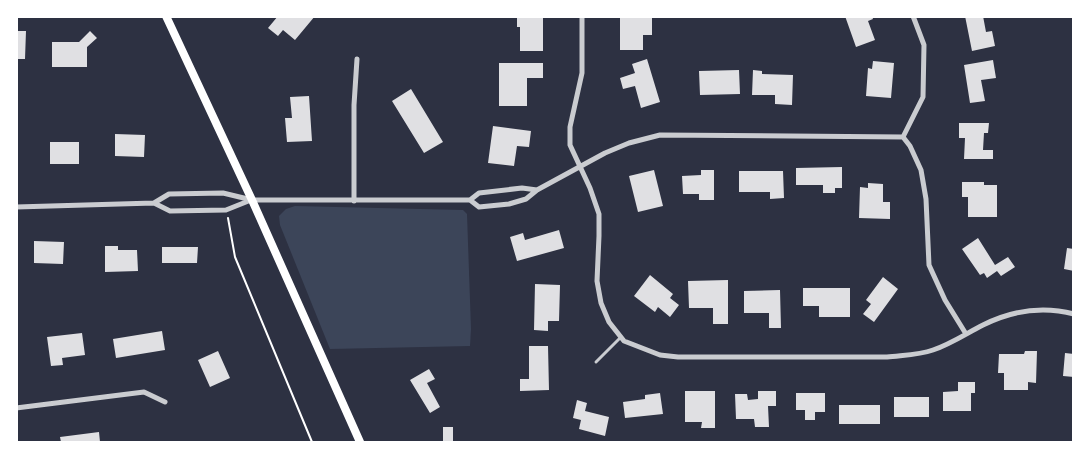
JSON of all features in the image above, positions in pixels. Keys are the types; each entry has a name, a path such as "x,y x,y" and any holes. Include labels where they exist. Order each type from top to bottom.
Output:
{"main road":[{"path":"166,16 252,200 360,442"}],"street":[{"path":"582,16 582,73 570,127 570,145 599,214 597,281 601,303 609,322 624,340 660,355 678,357 876,357 909,355 934,350 984,324 1009,314 1032,311 1061,311 1074,314"},
{"path":"903,136 923,97 924,45 913,16"},
{"path":"354,201 354,105 357,59"},
{"path":"470,200 479,207 492,207 526,199 537,190 605,153 629,143 660,135 903,136"},
{"path":"903,136 921,170 926,199 929,265 945,300 966,334"},
{"path":"154,203 169,194 223,193 252,200 470,200 479,193 522,188 537,190"},
{"path":"16,207 154,203 170,211 226,210 252,200"},
{"path":"16,408 144,392 165,402"}],"lane":[{"path":"596,362 621,337"}],"path":[{"path":"228,218 236,257 312,442"}],"shaded area":[{"path":"295,206 463,210 467,214 470,346 330,349 280,225 279,216 286,209"}],"building":[{"path":"278,16 315,16 295,40 283,30 278,36 268,28"},
{"path":"517,16 543,16 543,51 520,51 520,27 517,27"},
{"path":"620,16 652,16 652,35 643,35 643,50 620,50"},
{"path":"845,16 872,16 873,19 868,21 875,40 856,47"},
{"path":"965,16 983,16 986,32 992,31 995,46 972,51"},
{"path":"16,31 26,31 25,59 16,59"},
{"path":"90,31 97,38 87,47 87,67 52,67 52,42 79,42"},
{"path":"647,59 660,102 641,108 635,86 623,89 620,78 635,73 632,64"},
{"path":"993,60 996,78 981,80 985,101 970,103 964,65"},
{"path":"873,61 894,63 891,98 866,96 868,68 872,69"},
{"path":"499,63 543,63 543,78 527,78 527,106 499,106"},
{"path":"739,70 740,94 700,95 699,71"},
{"path":"753,70 762,71 762,74 793,75 792,105 775,104 775,95 752,95"},
{"path":"411,89 443,142 424,153 392,101"},
{"path":"309,96 312,141 287,142 285,118 292,118 290,97"},
{"path":"959,123 989,123 988,133 984,133 983,150 993,150 993,159 964,159 965,138 959,138"},
{"path":"493,126 531,131 529,147 517,146 514,166 488,163"},
{"path":"115,134 145,135 144,157 115,156"},
{"path":"50,142 79,142 79,164 50,164"},
{"path":"842,167 842,188 835,188 835,193 823,193 823,185 796,185 796,168"},
{"path":"654,170 663,206 638,212 629,176"},
{"path":"701,170 714,170 714,200 699,200 699,194 683,194 682,176 701,175"},
{"path":"739,171 783,171 784,198 770,199 770,192 739,192"},
{"path":"962,182 984,182 984,185 997,185 997,217 968,217 968,197 962,197"},
{"path":"868,183 883,184 883,202 890,202 890,219 859,218 860,187 868,188"},
{"path":"559,230 564,248 517,261 510,237 523,233 525,240"},
{"path":"978,238 995,265 1008,257 1015,267 1001,276 997,271 987,278 984,273 980,275 962,249"},
{"path":"34,241 64,242 63,264 34,263"},
{"path":"105,246 118,246 118,250 137,250 138,271 105,272"},
{"path":"162,247 198,247 197,263 162,263"},
{"path":"1067,248 1074,249 1074,271 1064,269"},
{"path":"650,275 673,294 670,298 679,305 670,317 658,307 655,312 634,296"},
{"path":"883,277 898,289 874,322 863,314 871,304 866,300"},
{"path":"728,280 728,324 713,324 713,308 689,308 688,281"},
{"path":"535,284 560,285 559,321 548,321 548,331 534,330"},
{"path":"803,288 850,288 850,317 819,317 819,306 803,306"},
{"path":"780,290 781,328 769,328 769,313 744,313 744,291"},
{"path":"162,331 165,350 116,358 113,339"},
{"path":"82,333 85,355 62,358 63,365 51,366 47,337"},
{"path":"529,346 548,346 549,390 520,391 520,379 529,379"},
{"path":"218,351 230,378 210,387 198,360"},
{"path":"1025,351 1037,351 1036,383 1028,382 1028,390 1004,390 1004,373 998,373 999,354 1024,354"},
{"path":"1065,353 1074,354 1074,377 1063,376"},
{"path":"429,369 435,379 427,383 440,407 430,413 410,380"},
{"path":"958,382 975,382 975,393 971,393 971,411 943,411 943,392 958,391"},
{"path":"685,391 715,391 715,428 701,428 702,422 685,422"},
{"path":"758,391 776,391 776,406 768,406 769,427 755,427 754,419 736,419 735,394 747,394 748,400 758,399"},
{"path":"660,393 663,414 625,418 623,402 645,399 645,395"},
{"path":"796,393 825,393 825,412 815,412 815,420 805,420 805,410 796,410"},
{"path":"894,397 929,397 929,417 894,417"},
{"path":"577,400 587,403 585,411 609,417 605,436 579,429 581,420 573,418"},
{"path":"839,405 880,405 880,424 839,424"},
{"path":"443,427 453,427 453,442 443,442"},
{"path":"99,432 100,442 61,442 60,437"}]}
